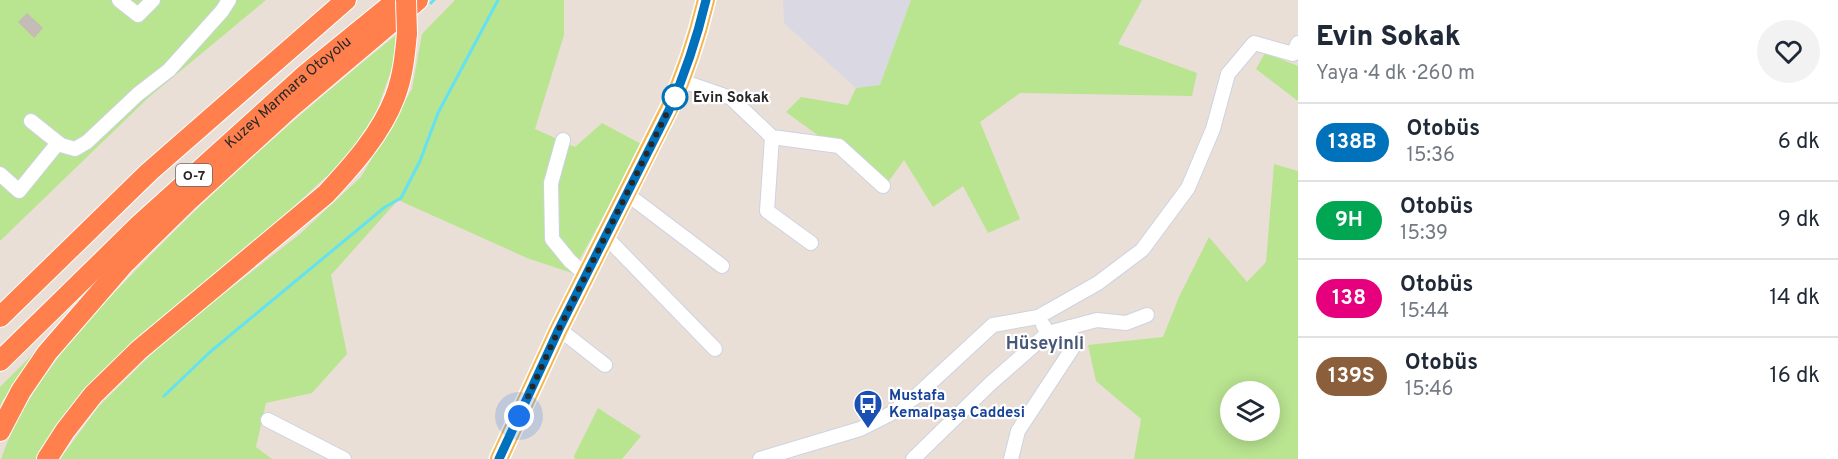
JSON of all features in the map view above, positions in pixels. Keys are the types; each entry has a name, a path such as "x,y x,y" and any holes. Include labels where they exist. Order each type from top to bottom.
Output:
{"highway":[{"name":"Kuzey Marmara Otoyolu","path":"0,317 149,172 346,0"},
{"name":"Kuzey Marmara Otoyolu","path":"0,362 156,210 306,74 397,0"},
{"path":"46,459 93,394 139,350 326,194 345,174 380,126 395,97 403,66 407,33 406,0"},
{"path":"0,431 21,390 47,353 125,263 187,202 290,108 418,0"}],"main road":[{"path":"499,459 559,329 682,81 706,0"}],"street":[{"path":"119,0 138,15 153,0"},
{"path":"31,121 58,143 75,149 87,142 138,94 169,70 222,11 229,0"},
{"path":"760,459 860,429 890,414 914,398 993,325 1038,317 1098,283 1142,250 1188,188 1213,129 1228,74 1254,43 1293,54 1298,43"},
{"path":"682,81 730,98 772,137 840,146 883,186"},
{"path":"772,137 767,211 812,243"},
{"path":"563,140 551,183 552,239 570,261 587,276"},
{"path":"0,174 18,191 58,143"},
{"path":"627,194 722,266"},
{"path":"606,237 715,349"},
{"path":"913,459 991,383 1048,333 1096,320 1126,323 1147,315"},
{"path":"1038,317 1048,333"},
{"path":"1011,459 1018,431 1072,349 1070,327"},
{"path":"559,329 605,365"},
{"path":"268,420 344,459"}],"shaded area":[{"path":"783,0 911,0 880,85 856,88 784,23"}],"green space":[{"path":"0,0 266,0 148,98 0,241"},
{"path":"455,0 564,0 564,35 535,129 575,147 602,123 643,145 572,273 527,258 398,200 331,275 347,354 312,393 266,403 256,447 272,459 60,459 99,406 171,335 300,234 361,177 412,89 422,34"},
{"path":"911,0 1142,0 1118,44 1197,73 1192,96 1020,93 980,122 1020,219 988,233 963,186 933,207 904,160 886,185 786,112 801,97 848,105 856,88 880,85"},
{"path":"396,35 393,65 377,110 359,141 338,166 279,220 129,345 102,371 78,399 37,459 1,459 27,404 44,378 62,352 103,305 175,231 236,173 299,116"},
{"path":"1265,53 1298,66 1298,101 1256,69"},
{"path":"1274,164 1298,171 1298,459 1134,459 1141,419 1096,381 1088,345 1163,337 1179,297 1209,237 1247,282 1266,262"},
{"path":"35,352 3,400 0,407 0,387"},
{"path":"598,408 641,436 622,459 575,459 574,456"}],"building":[{"path":"27,14 42,28 34,37 19,22"}],"waterway":[{"path":"431,3 434,0"},
{"path":"164,396 210,352 385,207 401,198 420,161 438,113 498,0"}],"bus line":[{"name":"138B","path":"499,459 559,329 669,110 682,81 706,0"}],"place":[{"name":"Evin Sokak","path":"675,97"},
{"name":"Mustafa Kemalpaşa Caddesi","path":"868,430"}],"district":[{"name":"Hüseyinli","path":"1045,343"}],"route":[{"path":"519,416 559,329 587,276 676,95 675,97"}]}
